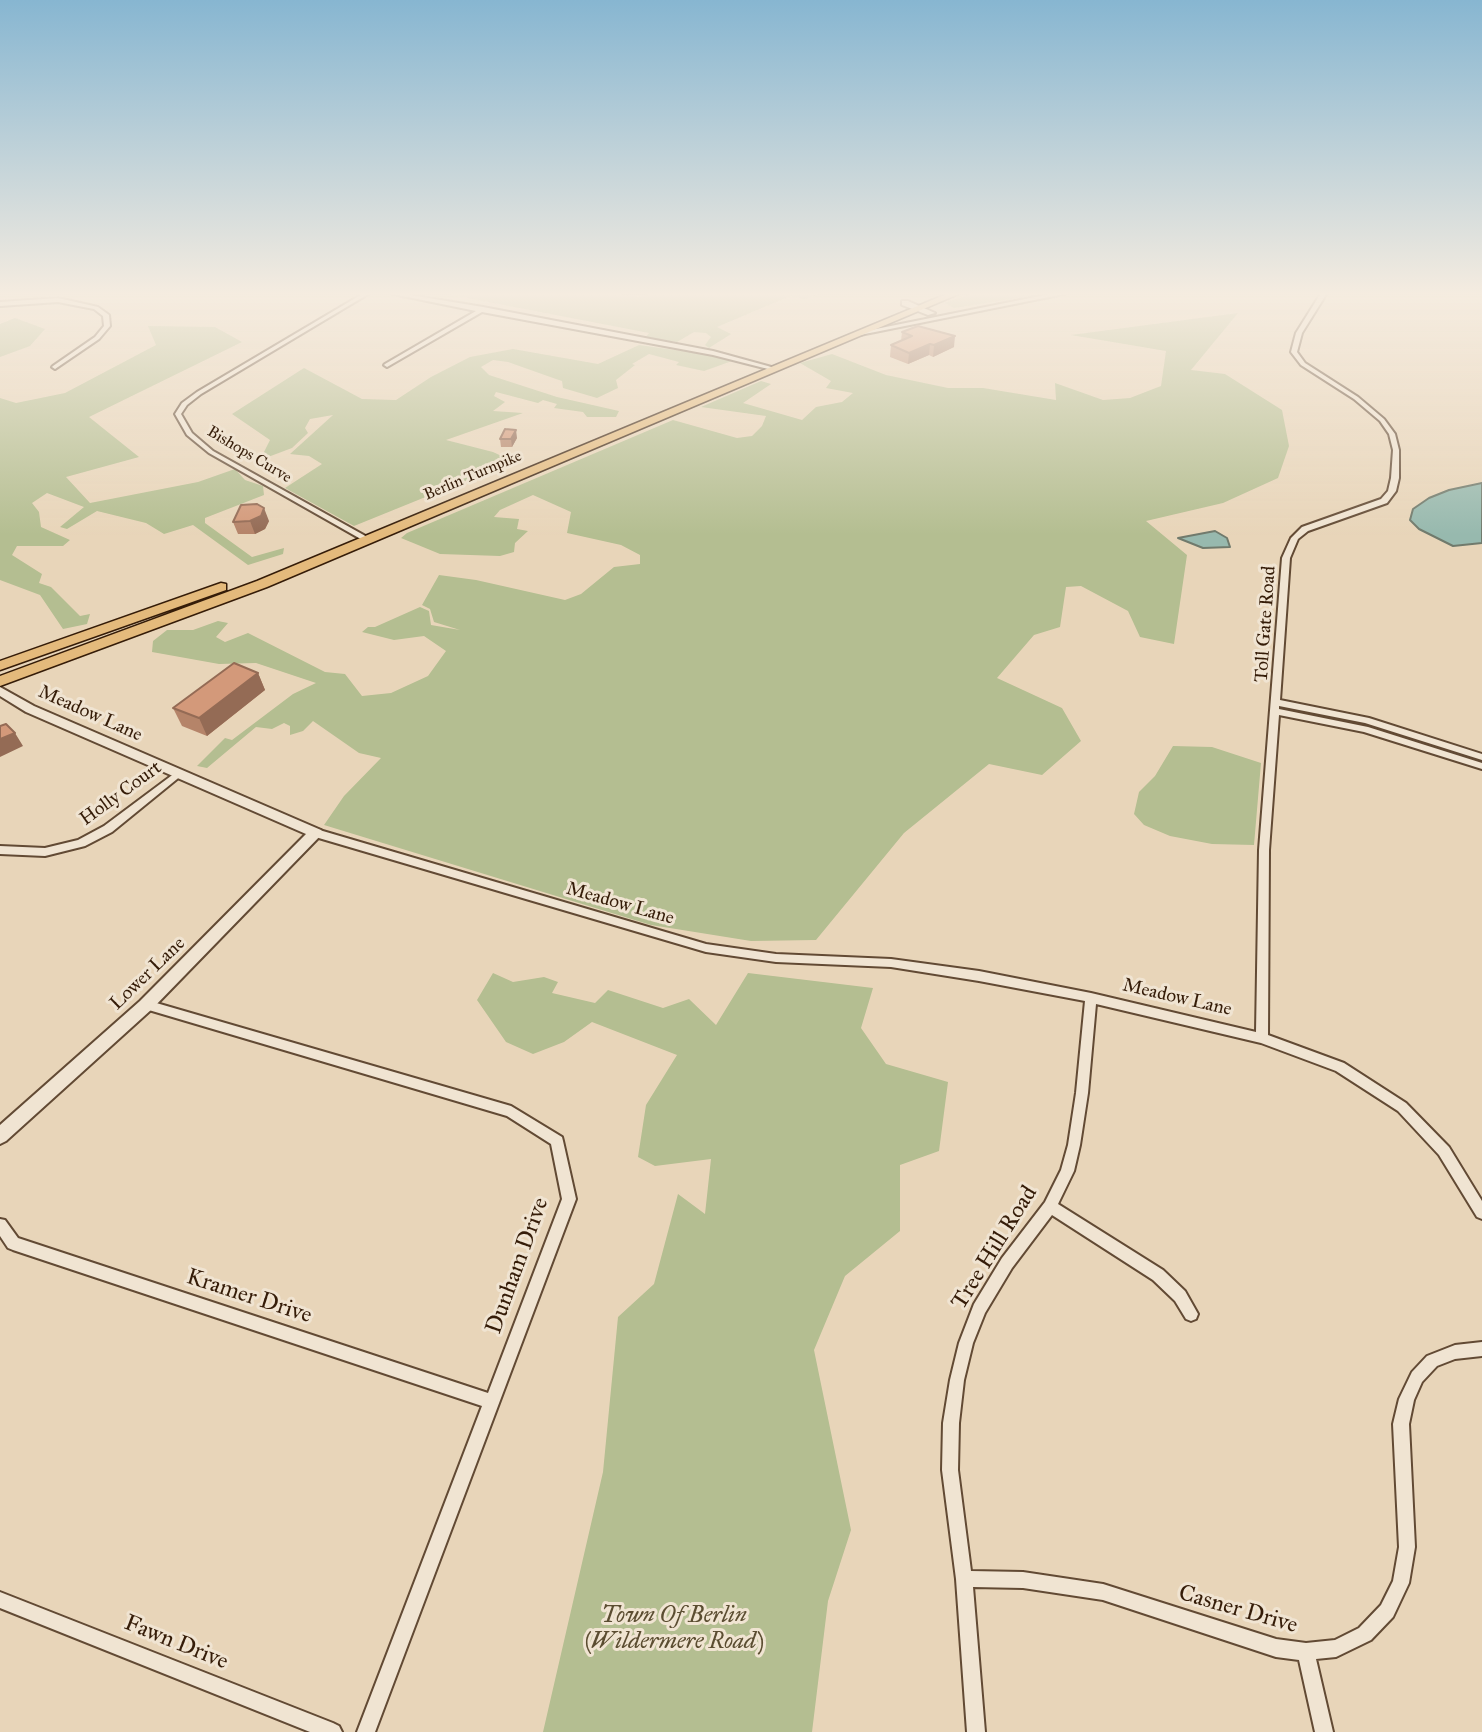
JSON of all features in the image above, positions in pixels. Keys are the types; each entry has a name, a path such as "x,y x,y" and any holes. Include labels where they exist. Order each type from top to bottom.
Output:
{"highway":[{"name":"Berlin Turnpike","path":"0,681 214,603 360,536 733,374"},
{"name":"Berlin Turnpike","path":"0,666 360,536 758,374"}],"street":[{"name":"Bishops Curve","path":"232,374 184,404 178,414 188,434 211,452 360,536"},
{"name":"Toll Gate Road","path":"1262,1038 1262,889 1284,573 1290,547 1304,529 1319,522 1369,509 1384,501 1392,491 1395,478 1396,450 1392,434 1382,420 1356,398 1318,374"},
{"name":"Meadow Lane","path":"0,691 30,709 316,833 706,948 776,958 891,962 1091,998 1262,1038 1340,1067 1402,1107 1444,1152 1482,1213"},
{"path":"1275,706 1325,715 1482,757"},
{"path":"1443,748 1482,766"},
{"name":"Holly Court","path":"0,850 45,852 81,843 108,829 179,773"},
{"name":"Lower Lane","path":"0,1136 146,1005 316,833"},
{"name":"Tree Hill Road","path":"976,1732 964,1579 950,1470 951,1423 957,1380 979,1309 1007,1263 1050,1206 1067,1171 1074,1145 1091,998"},
{"name":"Dunham Drive","path":"146,1005 511,1112 557,1140 569,1199 366,1732"},
{"path":"1050,1206 1158,1275 1180,1296 1191,1314"},
{"name":"Kramer Drive","path":"0,1224 13,1243 492,1402"},
{"name":"Casner Drive","path":"964,1579 1023,1580 1103,1592 1231,1636 1276,1648 1306,1652 1336,1647 1365,1634 1387,1611 1401,1583 1407,1547 1401,1424 1406,1399 1417,1377 1432,1361 1455,1352 1482,1349"},
{"name":"Fawn Drive","path":"0,1600 333,1732"},
{"path":"1306,1652 1324,1732"}],"green space":[{"path":"101,374 177,374 89,417 139,457 66,477 90,503 198,482 235,469 245,480 263,486 264,495 205,518 205,523 252,557 284,548 283,554 248,565 193,525 164,534 146,523 97,511 67,529 60,527 84,507 47,493 32,503 39,512 41,527 70,540 63,546 17,546 12,555 42,574 39,583 51,587 80,616 90,614 87,624 63,629 40,595 0,580 0,398 16,403 65,393"},
{"path":"295,374 315,374 362,399 396,400 437,374 488,374 557,397 619,411 616,417 587,417 583,412 554,408 557,404 543,400 538,403 496,392 494,396 505,402 493,411 523,413 446,440 493,452 508,459 507,464 354,526 285,488 322,464 309,456 290,454 333,415 310,419 305,428 308,433 292,448 260,460 270,440 232,414"},
{"path":"542,374 624,374 616,380 618,388 597,398 563,388 562,381"},
{"path":"819,374 883,374 948,388 983,388 1056,400 1055,383 1103,400 1130,398 1161,386 1163,374 1225,374 1282,410 1289,446 1278,478 1223,503 1146,521 1187,555 1174,644 1140,637 1128,611 1081,586 1066,587 1060,627 1034,635 997,678 1062,708 1081,741 1042,775 989,764 904,833 816,940 751,941 651,925 324,825 344,796 381,758 359,753 313,721 303,731 290,735 290,726 284,723 272,729 256,727 207,768 197,766 225,738 232,740 293,694 316,683 256,663 219,664 152,652 153,641 167,630 193,630 218,621 228,623 216,637 225,642 248,633 325,672 345,674 362,696 391,693 428,676 446,651 424,636 394,640 362,632 368,627 375,627 420,607 429,611 431,625 460,630 434,622 430,609 422,605 439,575 476,580 565,600 581,594 614,567 640,564 640,555 621,545 567,533 571,512 533,495 500,510 494,517 519,519 517,529 528,531 515,543 514,552 500,556 440,554 401,538 407,533 673,420 737,438 752,436 762,426 766,416 701,407 761,381 771,384 743,403 802,420 816,407 842,402 853,393 826,388 831,381"},
{"path":"1173,746 1212,747 1261,763 1254,845 1212,844 1170,836 1144,825 1134,814 1139,792 1155,776"},
{"name":"Town Of Berlin (Wildermere Road)","path":"493,973 513,982 544,977 558,982 552,993 595,1003 608,990 663,1008 689,999 716,1025 748,973 873,988 861,1028 886,1064 948,1082 939,1151 900,1165 900,1231 845,1276 814,1350 851,1530 828,1601 812,1732 543,1732 603,1472 618,1317 654,1284 678,1194 705,1214 711,1159 655,1166 638,1157 646,1105 677,1055 592,1022 564,1042 533,1054 506,1042 477,1000"}],"water":[{"path":"1482,483 1482,543 1453,546 1419,529 1410,520 1413,509 1429,498 1449,490"},
{"path":"1215,531 1227,538 1230,547 1203,548 1178,538"}],"building":[{"path":"505,429 516,430 511,439 500,439"},
{"path":"257,504 264,508 261,516 250,521 233,522 241,505"},
{"path":"234,663 258,673 199,718 173,708"},
{"path":"6,724 15,733 0,739 0,726"}]}
